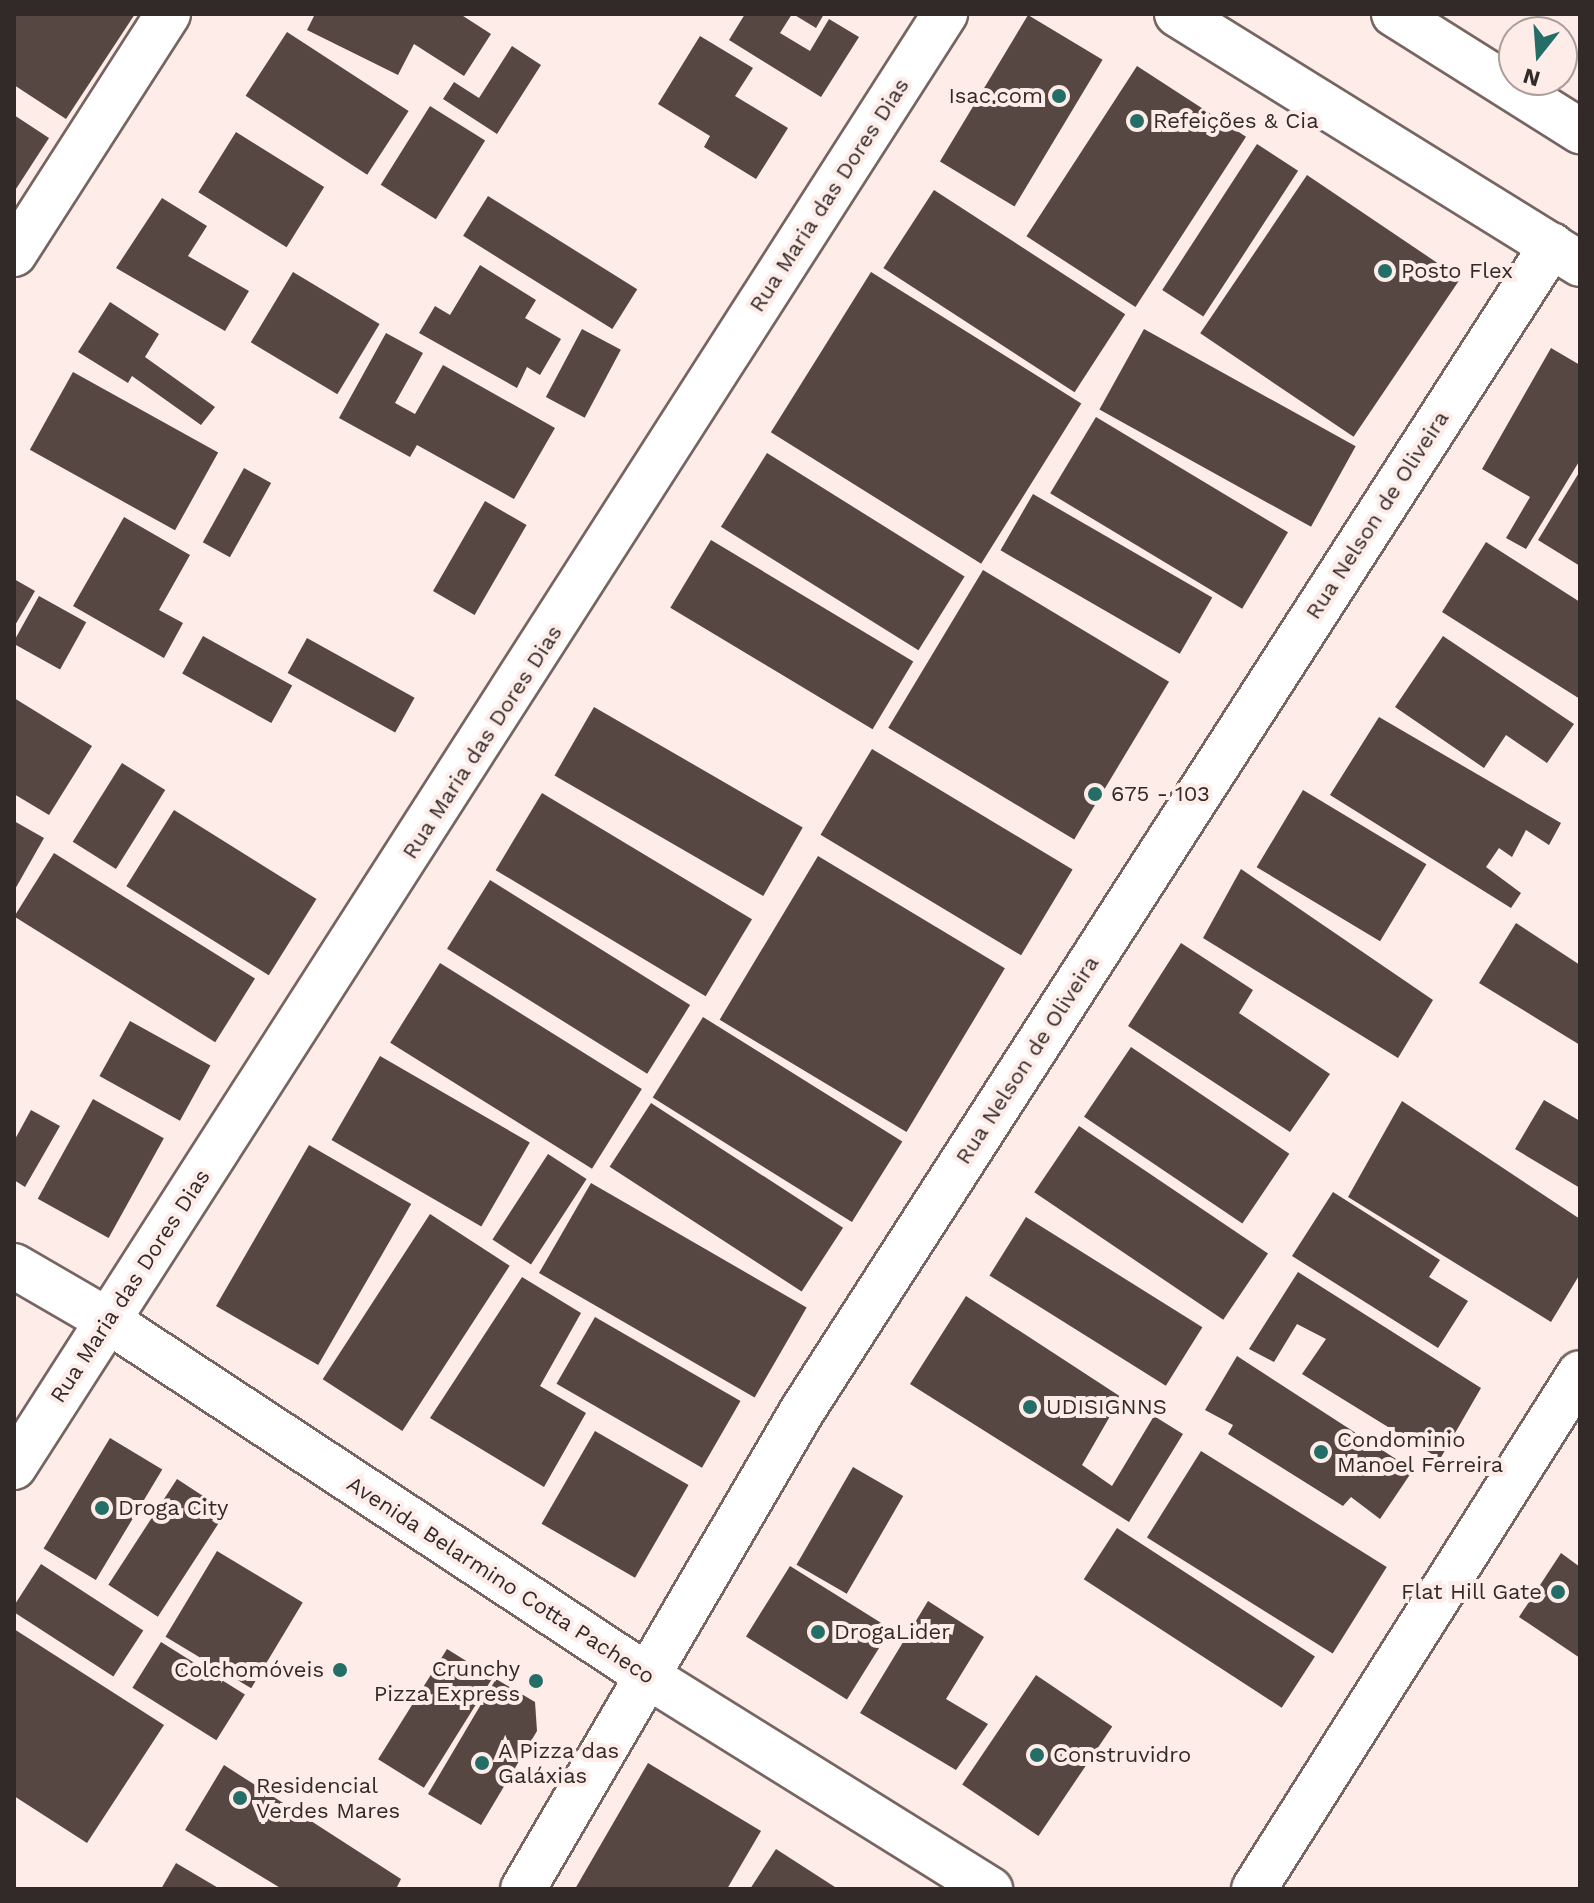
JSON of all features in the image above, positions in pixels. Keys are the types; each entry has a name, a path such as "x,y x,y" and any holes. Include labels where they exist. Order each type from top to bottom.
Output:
{"street":[{"path":"14,254 168,14"},
{"name":"Rua Maria das Dores Dias","path":"14,1467 525,676 945,14"},
{"path":"1177,14 1566,255"},
{"path":"1394,14 1580,131"},
{"name":"Rua Nelson de Oliveira","path":"523,1889 802,1411 1566,255"},
{"name":"Avenida Belarmino Cotta Pacheco","path":"14,1266 107,1320 649,1677 990,1889"},
{"path":"1254,1889 1580,1373"}],"building":[{"path":"14,14 135,14 66,119 14,85"},
{"path":"315,14 460,14 491,34 464,76 414,44 398,75 307,30"},
{"path":"745,14 792,14 780,33 810,51 829,19 859,37 821,97 729,40"},
{"path":"793,14 824,14 816,28"},
{"path":"1028,15 1103,60 1015,206 940,162"},
{"path":"287,32 409,111 367,175 246,96"},
{"path":"700,36 753,68 735,96 788,128 756,179 704,147 710,136 658,104"},
{"path":"512,46 541,65 497,134 443,99 454,82 479,98"},
{"path":"1137,66 1246,137 1135,307 1026,236"},
{"path":"430,106 485,140 436,219 381,185"},
{"path":"14,115 49,138 14,192"},
{"path":"236,132 324,187 287,247 198,192"},
{"path":"1257,144 1298,171 1203,317 1162,290"},
{"path":"1307,175 1460,278 1354,437 1200,333"},
{"path":"934,190 1125,314 1075,392 883,268"},
{"path":"488,196 637,289 612,329 463,236"},
{"path":"162,198 207,226 188,256 249,291 225,331 116,268"},
{"path":"480,265 536,300 525,318 561,339 540,375 527,367 517,388 419,333 435,306 450,315"},
{"path":"293,272 380,324 337,394 251,342"},
{"path":"871,272 1081,403 981,564 771,432"},
{"path":"110,302 159,334 145,357 215,407 201,425 132,376 128,383 78,352"},
{"path":"582,329 621,350 585,418 546,397"},
{"path":"1144,329 1356,446 1311,527 1099,409"},
{"path":"386,333 423,353 395,403 415,414 443,365 555,428 514,499 417,445 410,457 339,418"},
{"path":"1551,348 1580,365 1580,460 1526,549 1506,538 1530,497 1482,469"},
{"path":"73,372 218,452 175,530 30,450"},
{"path":"1096,417 1288,532 1242,609 1050,493"},
{"path":"767,453 965,576 918,650 721,527"},
{"path":"244,468 271,483 230,557 203,542"},
{"path":"1580,471 1580,566 1538,540"},
{"path":"1033,494 1212,598 1180,654 1000,550"},
{"path":"485,501 527,525 475,615 433,591"},
{"path":"124,517 190,555 159,610 183,623 164,658 73,606"},
{"path":"711,540 913,662 873,729 670,608"},
{"path":"1486,542 1580,602 1580,699 1442,612"},
{"path":"983,570 1169,682 1074,839 888,728"},
{"path":"14,579 35,591 14,627"},
{"path":"39,596 86,622 60,669 14,644"},
{"path":"203,636 292,685 271,723 182,674"},
{"path":"1443,636 1574,724 1547,763 1506,735 1484,768 1395,707"},
{"path":"307,638 415,698 395,733 288,673"},
{"path":"14,698 92,746 49,815 14,794"},
{"path":"594,707 803,828 763,896 554,775"},
{"path":"1379,717 1561,823 1549,845 1526,830 1512,857 1499,848 1486,867 1521,893 1511,908 1330,795"},
{"path":"872,749 1073,870 1021,955 820,835"},
{"path":"122,763 165,790 116,869 73,842"},
{"path":"1303,790 1426,864 1380,941 1257,867"},
{"path":"542,793 752,919 706,996 496,870"},
{"path":"174,810 316,899 269,975 126,886"},
{"path":"14,821 44,838 14,891"},
{"path":"54,853 255,979 215,1042 14,917"},
{"path":"818,856 1005,968 906,1132 720,1020"},
{"path":"1241,869 1433,1000 1398,1058 1203,938"},
{"path":"490,880 690,1005 647,1074 447,949"},
{"path":"1516,923 1580,965 1580,1045 1479,983"},
{"path":"1181,943 1253,990 1239,1013 1330,1074 1290,1132 1128,1026"},
{"path":"440,963 642,1089 592,1169 390,1043"},
{"path":"703,1017 902,1142 852,1222 653,1098"},
{"path":"130,1021 210,1066 180,1121 99,1076"},
{"path":"1131,1047 1289,1154 1242,1223 1084,1117"},
{"path":"380,1056 530,1142 481,1227 332,1140"},
{"path":"93,1099 164,1138 109,1238 38,1199"},
{"path":"1544,1100 1580,1121 1580,1188 1515,1149"},
{"path":"1402,1101 1580,1219 1580,1274 1551,1322 1348,1197"},
{"path":"651,1103 843,1228 802,1291 610,1167"},
{"path":"31,1110 60,1126 25,1187 14,1180 14,1141"},
{"path":"1079,1126 1268,1253 1223,1320 1034,1192"},
{"path":"309,1145 411,1204 318,1365 216,1306"},
{"path":"548,1154 587,1179 531,1265 492,1240"},
{"path":"591,1183 807,1308 755,1398 539,1273"},
{"path":"1333,1192 1440,1260 1429,1277 1468,1301 1438,1348 1292,1256"},
{"path":"430,1214 510,1266 402,1431 323,1379"},
{"path":"1026,1217 1202,1327 1166,1386 989,1276"},
{"path":"1298,1272 1481,1388 1440,1459 1302,1374 1326,1339 1297,1324 1274,1362 1249,1349"},
{"path":"522,1277 581,1313 540,1386 586,1413 544,1487 430,1418"},
{"name":"UDISIGNNS","path":"966,1296 1121,1397 1082,1465 1112,1486 1154,1416 1183,1434 1129,1522 910,1384"},
{"path":"595,1317 740,1401 702,1468 556,1384"},
{"name":"Condominio Manoel Ferreira","path":"1237,1356 1413,1470 1380,1519 1351,1497 1343,1506 1228,1434 1233,1425 1205,1410"},
{"path":"595,1431 689,1485 635,1578 542,1524"},
{"name":"Droga City","path":"110,1438 162,1469 96,1580 44,1549"},
{"path":"1201,1451 1387,1567 1333,1654 1147,1538"},
{"path":"853,1467 903,1496 847,1594 796,1565"},
{"path":"177,1479 226,1511 158,1617 108,1585"},
{"path":"1117,1528 1315,1657 1282,1708 1084,1579"},
{"path":"217,1551 303,1603 251,1688 165,1637"},
{"name":"Flat Hill Gate","path":"1561,1553 1580,1567 1580,1658 1519,1617"},
{"path":"41,1564 143,1630 113,1677 14,1612 14,1606"},
{"name":"DrogaLider","path":"790,1566 891,1629 847,1699 746,1636"},
{"path":"928,1601 984,1637 946,1699 988,1724 956,1770 860,1713"},
{"path":"14,1629 164,1725 87,1843 14,1796"},
{"path":"161,1642 245,1694 216,1740 132,1688"},
{"path":"447,1649 493,1678 424,1788 378,1759"},
{"name":"Construvidro","path":"1036,1675 1112,1726 1038,1836 962,1784"},
{"name":"A Pizza das Galáxias","path":"496,1679 535,1702 537,1731 481,1825 428,1794"},
{"path":"648,1763 761,1831 727,1889 575,1889"},
{"name":"Residencial Verdes Mares","path":"224,1765 401,1879 396,1889 282,1889 185,1830"},
{"path":"776,1849 838,1889 750,1889"},
{"path":"176,1863 220,1889 161,1889"}],"place":[{"name":"Isac.com","path":"1059,96"},
{"name":"Refeições & Cia","path":"1137,121"},
{"name":"Posto Flex","path":"1385,271"},
{"name":"675 - 103","path":"1095,794"},
{"name":"UDISIGNNS","path":"1030,1407"},
{"name":"Condominio Manoel Ferreira","path":"1321,1452"},
{"name":"Droga City","path":"102,1508"},
{"name":"Flat Hill Gate","path":"1558,1592"},
{"name":"DrogaLider","path":"818,1632"},
{"name":"Colchomóveis","path":"340,1670"},
{"name":"Crunchy Pizza Express","path":"536,1681"},
{"name":"Construvidro","path":"1037,1755"},
{"name":"A Pizza das Galáxias","path":"482,1763"},
{"name":"Residencial Verdes Mares","path":"240,1798"}]}
